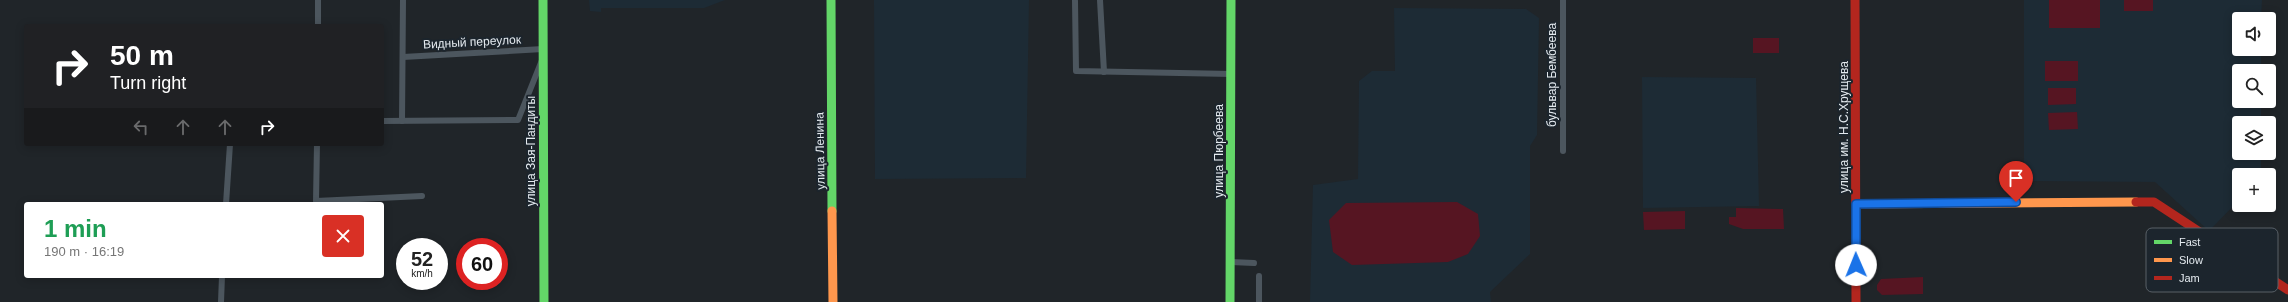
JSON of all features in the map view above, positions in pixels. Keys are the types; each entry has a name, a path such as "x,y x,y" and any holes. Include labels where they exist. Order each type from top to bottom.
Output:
{"main road":[{"name":"улица Зая-Пандиты","path":"542,0 544,302"},
{"name":"улица Ленина","path":"831,0 833,302"},
{"name":"улица Пюрбеева","path":"1230,302 1232,74 1231,0"},
{"name":"улица им. Н.С.Хрущева","path":"1855,0 1856,302"},
{"path":"1856,204 2154,202 2194,228"},
{"path":"2278,283 2288,290"}],"street":[{"path":"318,0 318,24"},
{"path":"402,121 403,0"},
{"path":"1100,0 1104,72"},
{"name":"бульвар Бембеева","path":"1562,0 1563,151"},
{"path":"1075,1 1076,71 1232,74"},
{"path":"384,121 518,120 543,53"},
{"name":"Видный переулок","path":"403,56 543,53"},
{"path":"226,202 230,146"},
{"path":"316,146 316,201 422,196"},
{"path":"1231,262 1254,263"},
{"path":"1259,276 1259,302"},
{"path":"221,302 222,278"}],"shaded area":[{"path":"589,0 725,0 704,8 601,8 601,12 590,11"},
{"path":"874,0 1029,0 1026,178 875,179"},
{"path":"2024,0 2262,0 2261,12 2232,12 2232,56 2261,56 2261,64 2232,64 2232,108 2261,108 2261,116 2232,116 2232,160 2261,160 2261,168 2232,168 2232,207 2212,228 2206,228 2155,182 2024,181"},
{"path":"2049,0 2100,0 2100,28 2049,28"},
{"path":"2124,0 2153,0 2153,11 2124,11"},
{"path":"1394,8 1526,9 1539,18 1537,135 1530,146 1530,254 1490,292 1491,302 1310,302 1313,185 1358,179 1359,81 1372,71 1395,71"},
{"path":"1753,38 1779,38 1779,53 1753,53"},
{"path":"2045,61 2078,61 2078,81 2045,81"},
{"path":"1642,77 1756,78 1759,206 1643,208"},
{"path":"2048,88 2076,88 2076,104 2048,105"},
{"path":"2077,112 2078,129 2049,130 2048,113"},
{"path":"1457,202 1478,214 1480,236 1468,254 1448,262 1352,265 1333,252 1329,220 1346,203"},
{"path":"1736,208 1783,209 1784,229 1743,229 1729,224 1729,217 1736,217"},
{"path":"1685,211 1685,229 1644,230 1643,212"},
{"path":"1923,277 1923,294 1882,295 1877,290 1877,285 1881,279"}],"traffic: fast":[{"path":"543,0 544,302"},
{"path":"831,0 832,211"},
{"path":"1230,302 1231,0"}],"traffic: slow":[{"path":"1856,204 2136,202"},
{"path":"832,211 833,302"}],"traffic: jam":[{"path":"1855,0 1856,302"},
{"path":"2136,202 2154,202 2194,228"},
{"path":"2278,283 2288,290"}],"route":[{"path":"1856,265 1856,204 2016,202"}]}
